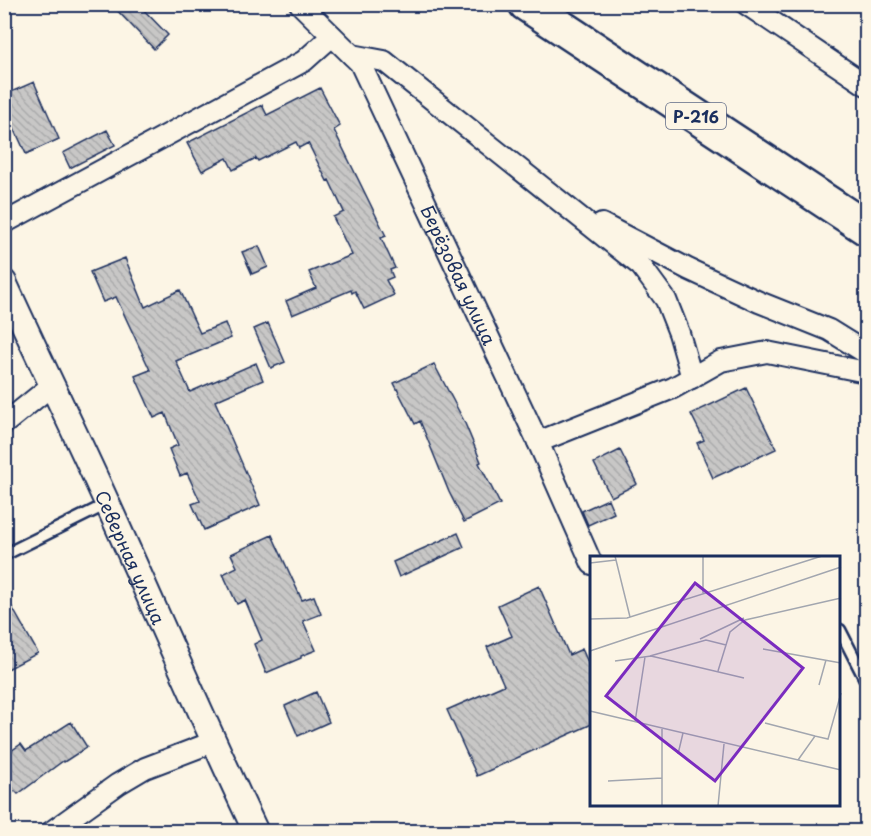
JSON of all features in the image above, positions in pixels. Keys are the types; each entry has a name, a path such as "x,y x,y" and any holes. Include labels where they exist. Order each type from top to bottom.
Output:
{"highway":[{"name":"Р-216","path":"526,4 867,228"}],"street":[{"name":"Берёзовая улица","path":"300,4 360,63 538,442 590,559"},
{"path":"746,4 863,78"},
{"path":"4,223 304,61 332,36"},
{"path":"352,55 384,61 641,266 666,300 679,333 692,378"},
{"path":"568,207 688,269 759,302 829,330 867,353"},
{"name":"Северная улица","path":"4,282 107,504 213,742 256,831"},
{"path":"538,442 673,388 721,361 767,352 867,372"},
{"path":"4,424 51,386"},
{"path":"51,831 145,768 213,742"}],"lane":[{"path":"4,555 107,504"},
{"path":"841,632 867,681"}],"building":[{"path":"111,4 138,4 168,35 154,49"},
{"path":"34,82 59,139 26,154 4,106 4,95"},
{"path":"320,88 340,126 334,130 386,236 381,238 395,268 390,270 393,277 386,280 394,295 364,309 355,291 352,293 351,290 292,315 286,301 316,288 309,272 352,255 333,217 344,212 308,143 299,148 296,142 258,161 256,158 233,170 227,158 202,171 187,143 262,105 267,115"},
{"path":"107,130 115,145 70,168 63,153"},
{"path":"259,246 268,267 252,274 242,252"},
{"path":"125,258 145,307 180,290 200,333 225,323 231,338 176,361 190,392 256,363 263,380 215,401 260,505 204,530 192,504 200,501 187,473 180,476 169,449 178,445 165,413 154,418 135,376 150,370 116,297 103,302 90,272"},
{"path":"268,323 285,362 271,368 254,329"},
{"path":"434,364 464,421 481,462 479,463 500,504 464,522 420,421 415,424 394,383"},
{"path":"746,388 776,449 713,478 697,443 704,440 691,414"},
{"path":"620,450 637,484 611,497 594,463"},
{"path":"608,499 614,513 588,525 582,511"},
{"path":"458,533 464,547 399,577 393,562"},
{"path":"272,535 302,600 314,596 321,614 303,621 316,650 266,673 254,644 262,640 245,600 237,604 223,574 237,567 231,554"},
{"path":"539,586 569,655 582,649 590,667 590,725 477,776 447,710 504,685 487,647 512,636 498,605"},
{"path":"4,593 38,653 4,671"},
{"path":"316,692 329,722 298,736 285,706"},
{"path":"71,722 87,747 63,761 18,794 15,791 4,799 4,756 21,744 26,751"}]}
